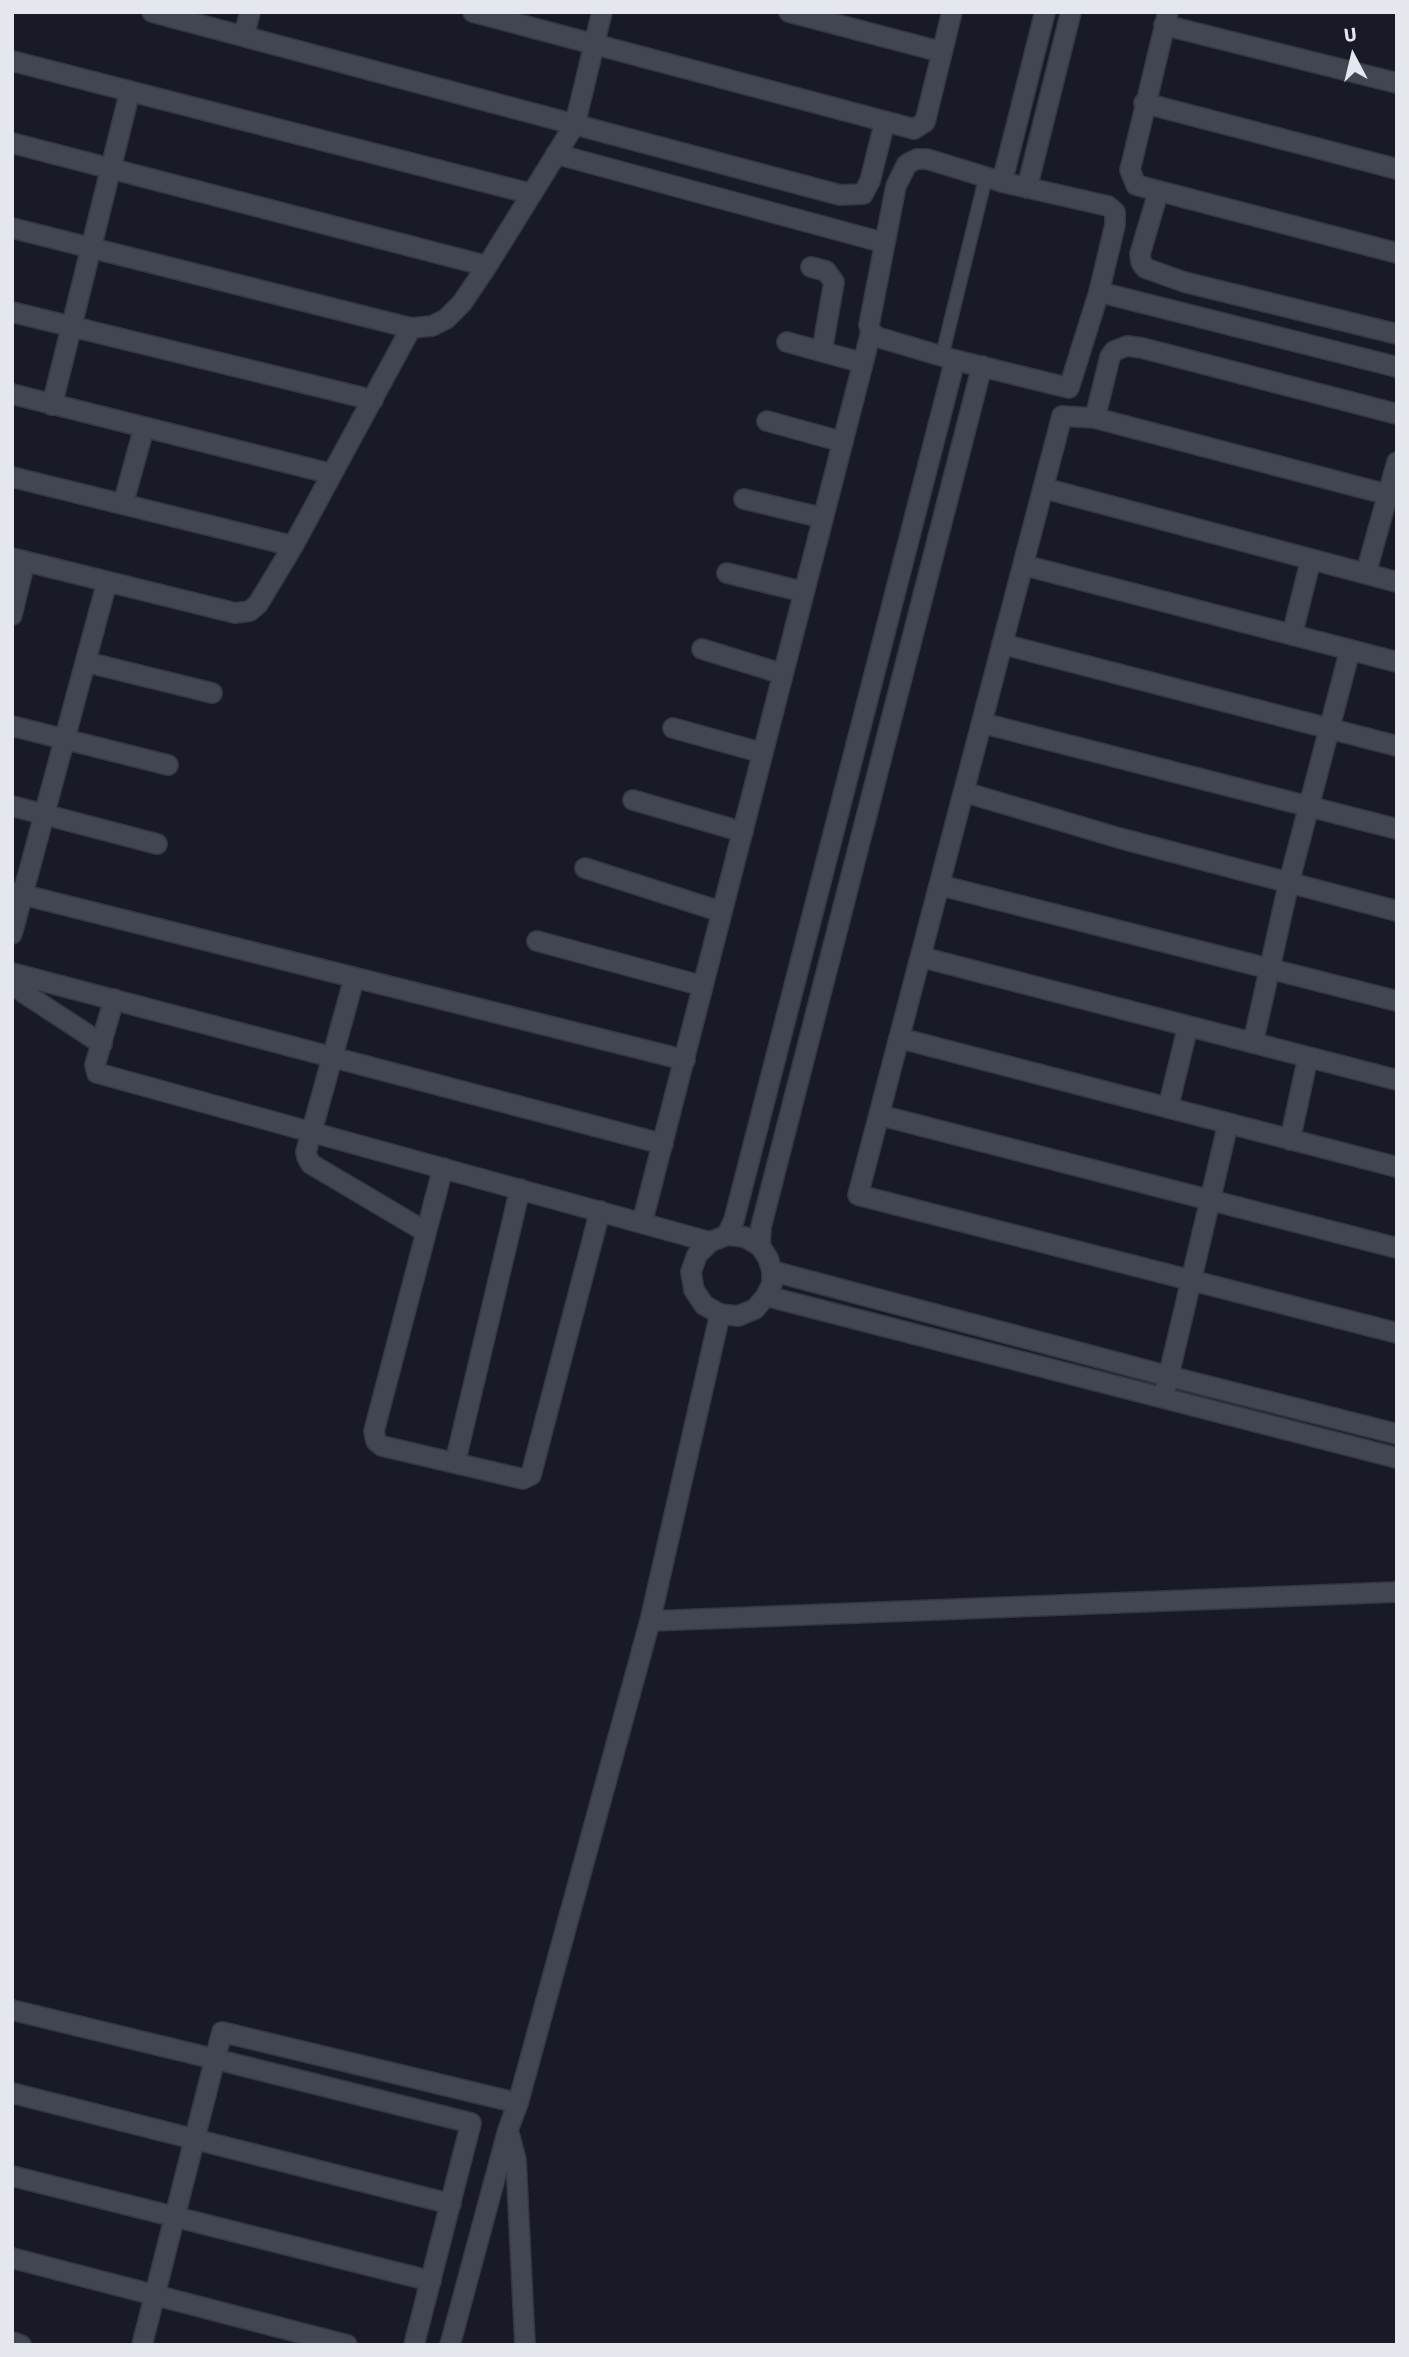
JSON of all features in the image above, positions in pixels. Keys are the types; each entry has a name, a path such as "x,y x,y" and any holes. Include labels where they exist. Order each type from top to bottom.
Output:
{"street":[{"path":"152,12 840,195 863,194 870,181 885,121"},
{"path":"244,36 250,12"},
{"path":"473,12 914,129 923,125 952,12"},
{"path":"12,228 411,328 432,326 446,319 462,303 575,124 602,12"},
{"path":"789,12 942,52"},
{"path":"994,179 1045,12"},
{"path":"1027,188 1071,12"},
{"path":"1397,83 1166,19 1130,170 1136,185 1158,193 1397,253"},
{"path":"12,61 532,194"},
{"path":"52,405 130,91"},
{"path":"1144,103 1397,169"},
{"path":"12,143 487,266"},
{"path":"556,154 885,243"},
{"path":"927,159 994,179 1108,206 1115,212 1115,225 1099,292 1069,388 949,358 877,337 871,331 869,325 896,186 902,170 911,160 927,159"},
{"path":"1158,193 1140,254 1145,268 1184,282 1397,334"},
{"path":"811,267 830,273 834,282 822,351"},
{"path":"1099,292 1397,367"},
{"path":"12,312 373,400"},
{"path":"12,615 19,559 234,613 246,612 258,604 293,546 411,328"},
{"path":"642,1223 871,331"},
{"path":"787,342 863,363"},
{"path":"1095,418 1110,357 1114,351 1127,346 1397,414"},
{"path":"114,999 95,1065 97,1073 642,1223 718,1238 745,1237 760,1246 772,1271 772,1284 755,1309 738,1315 720,1314 704,1305 694,1290 691,1272 697,1255 718,1238 734,1220 949,358"},
{"path":"760,1246 761,1227 982,366"},
{"path":"12,394 332,474"},
{"path":"1392,496 1095,418 1062,416 859,1195 1397,1333"},
{"path":"767,421 843,442"},
{"path":"123,504 144,428"},
{"path":"1366,573 1392,496 1397,462"},
{"path":"12,477 293,546"},
{"path":"1043,488 1397,582"},
{"path":"744,499 823,518"},
{"path":"1292,635 1311,559"},
{"path":"1023,565 1397,662"},
{"path":"727,573 804,592"},
{"path":"12,934 18,893 44,814 107,582"},
{"path":"1002,644 1397,746"},
{"path":"702,649 783,674"},
{"path":"1253,1043 1289,882 1350,650"},
{"path":"86,662 212,693"},
{"path":"982,723 1397,829"},
{"path":"12,726 169,765"},
{"path":"673,728 763,753"},
{"path":"964,792 1119,838 1397,911"},
{"path":"633,800 743,832"},
{"path":"12,806 157,844"},
{"path":"584,868 722,912"},
{"path":"939,885 1397,1002"},
{"path":"18,893 685,1060"},
{"path":"537,941 703,986"},
{"path":"920,957 1397,1080"},
{"path":"12,973 663,1144"},
{"path":"354,979 306,1154 312,1164 426,1232"},
{"path":"12,982 24,993 103,1044"},
{"path":"1168,1108 1188,1026"},
{"path":"899,1038 1397,1167"},
{"path":"1290,1140 1308,1057"},
{"path":"879,1115 1397,1248"},
{"path":"1164,1398 1228,1124"},
{"path":"443,1168 374,1434 376,1441 382,1446 523,1479 531,1475 600,1210"},
{"path":"455,1463 520,1189"},
{"path":"772,1271 1397,1434"},
{"path":"766,1296 1397,1458"},
{"path":"450,2345 650,1621 720,1314"},
{"path":"650,1621 1397,1592"},
{"path":"12,2010 471,2123 414,2345"},
{"path":"142,2345 222,2032 518,2103"},
{"path":"12,2093 451,2204"},
{"path":"508,2130 516,2160 525,2345"},
{"path":"12,2176 431,2281"},
{"path":"12,2258 347,2345"},
{"path":"12,2342 21,2345"}],"lane":[{"path":"949,358 994,179"}]}
